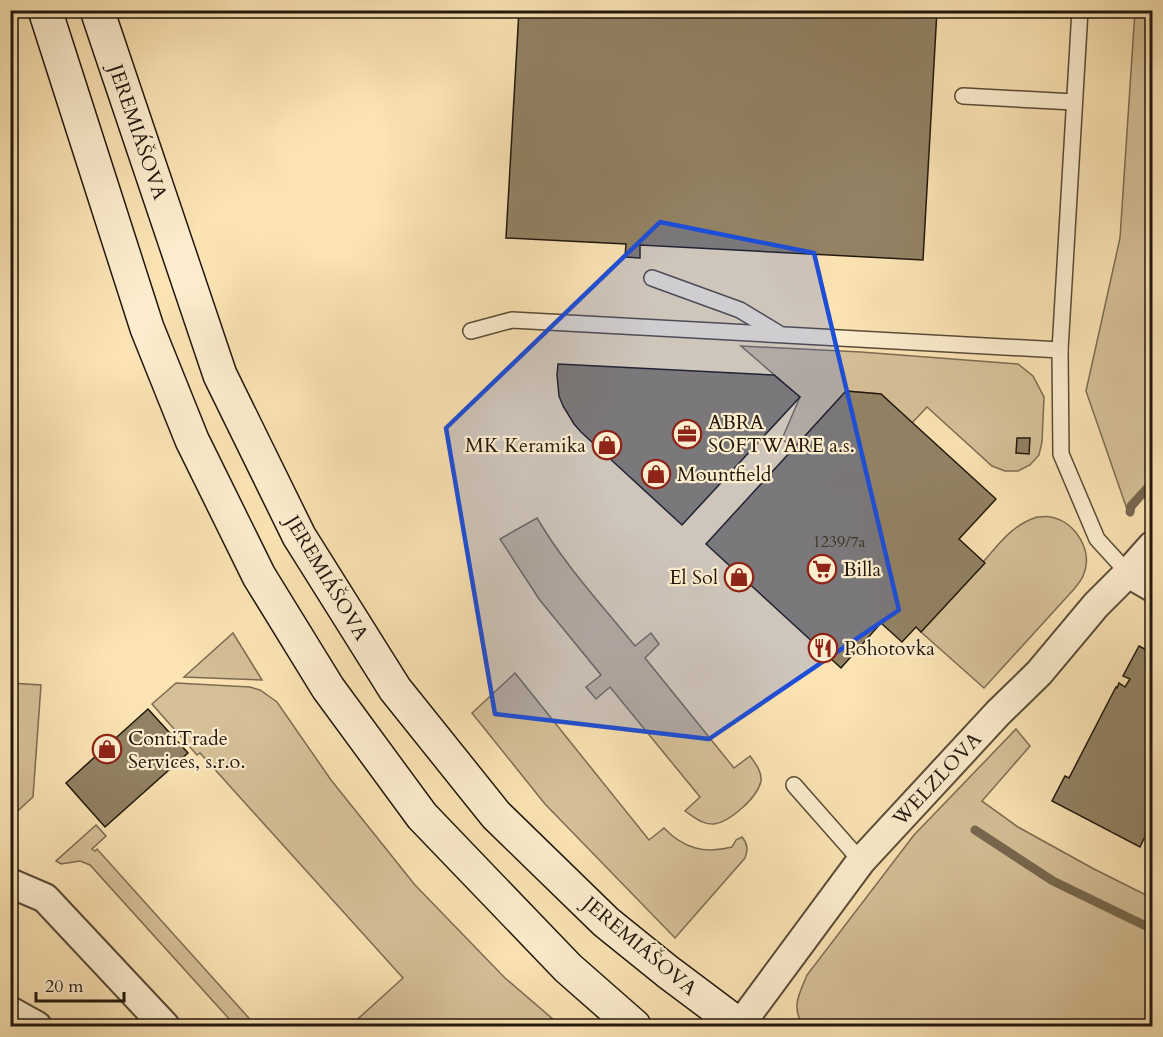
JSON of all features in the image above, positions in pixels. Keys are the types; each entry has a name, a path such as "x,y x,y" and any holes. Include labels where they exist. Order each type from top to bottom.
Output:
{"main road":[{"path":"45,10 147,328 192,440 259,576 328,688 422,816 568,968 634,1026"},
{"name":"JEREMIÁŠOVA","path":"97,10 220,375 299,536 395,689 496,815 606,922 739,1026"}],"street":[{"name":"WELZLOVA","path":"739,1026 861,861 998,713 1039,673 1096,605 1152,546"},
{"path":"1128,573 1152,587"},
{"path":"10,883 45,898 165,1026"},
{"path":"10,1011 38,1026"}],"lane":[{"path":"1080,10 1060,350 1060,454 1097,540 1128,573"},
{"path":"963,96 1074,102"},
{"path":"652,278 740,310 781,335"},
{"path":"471,332 512,320 1060,350"},
{"path":"794,785 861,861"}],"highlighted area":[{"path":"660,222 814,253 899,610 709,739 495,714 446,428"}],"shaded area":[{"path":"1135,11 1152,11 1152,487 1129,515 1086,391 1120,238"},
{"path":"741,346 1018,364 1033,376 1044,397 1042,442 1039,455 1030,465 1018,471 1005,471 992,466 927,407 912,423 881,394 846,391 794,448 782,439 800,397"},
{"path":"1037,517 1060,520 1075,532 1084,548 1086,567 1075,588 984,688 921,632 1007,535 1028,520"},
{"path":"537,518 571,568 635,646 651,633 659,644 645,658 734,768 750,756 756,764 761,777 759,787 749,801 728,819 710,824 685,811 700,797 610,687 596,699 586,687 601,675 539,599 500,539"},
{"path":"233,633 262,680 184,677"},
{"path":"515,673 649,840 664,828 679,841 704,850 732,847 736,840 742,837 744,840 747,847 745,858 675,938 545,804 472,713"},
{"path":"11,683 41,685 33,797 11,817"},
{"path":"176,683 250,687 260,690 277,702 331,780 415,885 505,978 561,1026 350,1026 403,978 200,753 197,755 152,704"},
{"path":"1016,729 1030,746 982,801 1018,827 1152,898 1152,1026 803,1026 799,1019 797,1006 807,975 914,835"},
{"path":"96,825 106,836 92,849 95,851 97,849 256,1026 241,1026 231,1021 90,865 80,861 61,864 56,861"}],"building":[{"path":"519,10 937,10 923,260 640,245 640,258 625,257 626,244 506,238"},
{"path":"558,364 774,375 800,397 682,525 574,424 559,396"},
{"path":"846,391 881,394 996,499 959,539 985,563 921,632 916,627 902,642 881,623 841,668 706,544"},
{"path":"1017,438 1030,438 1029,454 1016,453"},
{"path":"1139,646 1152,653 1152,794 1148,803 1152,806 1152,822 1140,847 1052,801 1065,776 1069,778 1116,687 1119,683 1125,687 1130,679 1123,676"},
{"path":"148,709 188,753 105,827 66,783"}],"waterway":[{"path":"1130,512 1131,506 1152,483"},
{"path":"975,830 1053,881 1152,929"}],"place":[{"name":"ABRA SOFTWARE a.s.","path":"687,434"},
{"name":"MK Keramika","path":"607,445"},
{"name":"Mountfield","path":"656,474"},
{"name":"Billa","path":"822,569"},
{"name":"El Sol","path":"739,577"},
{"name":"Pohotovka","path":"823,648"},
{"name":"ContiTrade Services, s.r.o.","path":"107,749"}]}
